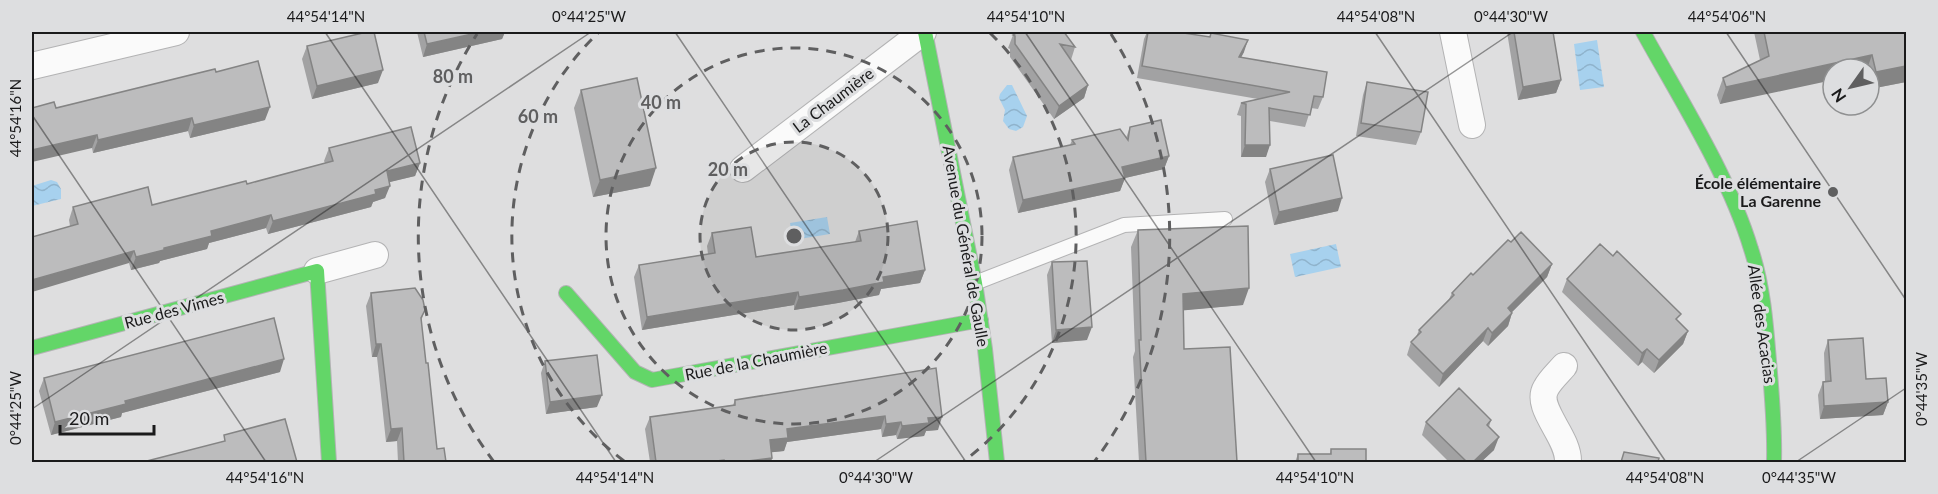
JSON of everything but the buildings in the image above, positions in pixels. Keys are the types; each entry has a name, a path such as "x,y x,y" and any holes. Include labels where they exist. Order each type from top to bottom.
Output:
{"street":[{"path":"32,66 176,32"},
{"name":"La Chaumière","path":"743,169 924,32"},
{"name":"Avenue du Général de Gaulle","path":"924,32 975,283 997,462"},
{"path":"1453,32 1472,125"},
{"name":"Allée des Acacias","path":"1643,32 1702,142 1746,233 1755,264 1767,328 1774,462"},
{"name":"Rue des Vimes","path":"32,348 375,255"},
{"path":"317,271 329,462"},
{"name":"Rue de la Chaumière","path":"566,293 635,372 652,380 981,320"},
{"path":"1564,366 1544,390 1544,400 1545,410 1564,441 1568,462"}],"lane":[{"path":"975,283 1124,225 1225,219"}],"water":[{"path":"1597,40 1604,87 1580,90 1574,44"},
{"path":"1007,85 1012,85 1027,116 1023,127 1016,131 1009,129 1003,121 1005,110 999,98"},
{"path":"51,180 57,182 61,189 61,199 32,206 32,186"},
{"path":"827,217 830,234 793,240 790,223"},
{"path":"1336,244 1341,267 1295,277 1290,254"}],"traffic: fast":[{"path":"925,32 975,283 985,349 997,462"},
{"path":"1643,32 1717,166 1742,221 1751,249 1765,318 1773,412 1774,462"},
{"path":"32,348 317,271 329,462"},
{"path":"566,293 635,372 652,380 981,320"}],"place":[{"name":"École élémentaire La Garenne","path":"1833,192"}]}
